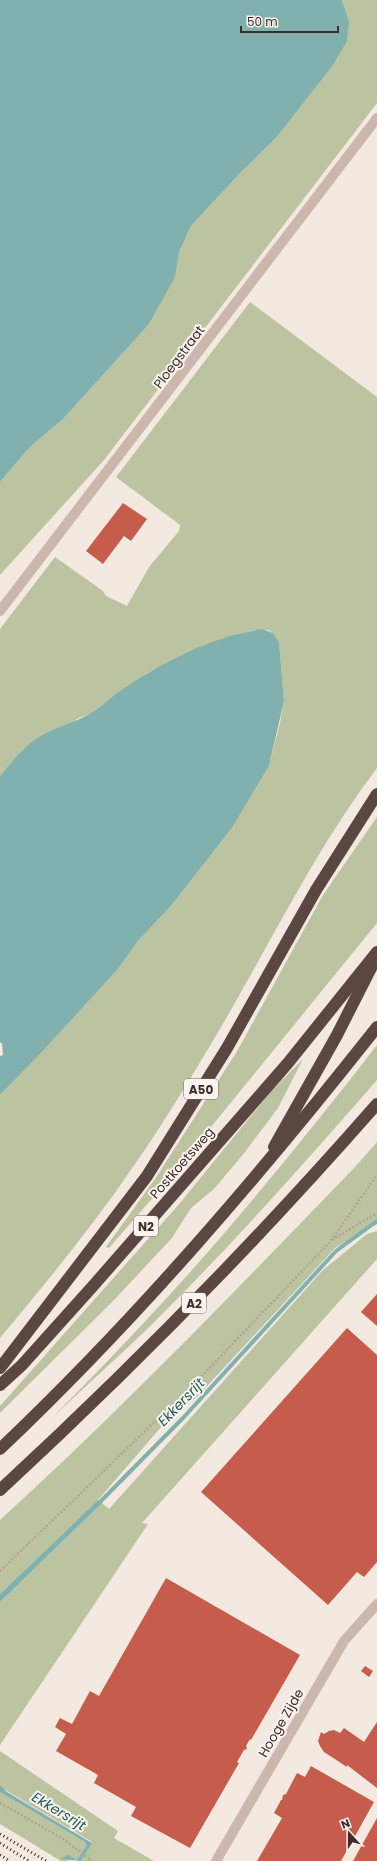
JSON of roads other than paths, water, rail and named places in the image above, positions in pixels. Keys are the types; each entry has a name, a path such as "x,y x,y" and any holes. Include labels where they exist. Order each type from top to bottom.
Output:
{"highway":[{"name":"A50","path":"0,1368 147,1176 227,1048 316,890 377,794"},
{"name":"Postkoetsweg","path":"0,1385 22,1365 88,1292 288,1063 377,952"},
{"name":"Postkoetsweg","path":"261,1170 337,1035 364,982 377,952"},
{"name":"Postkoetsweg","path":"0,1449 42,1409 126,1323 192,1251 304,1119 377,1027"},
{"name":"A2","path":"0,1490 153,1345 335,1153 377,1104"}],"street":[{"name":"Ploegstraat","path":"0,611 377,118"},
{"name":"Hooge Zijde","path":"216,1861 344,1641 377,1604"}],"water":[{"path":"0,0 342,0 349,21 347,41 331,68 276,138 242,171 191,226 179,252 175,277 149,324 63,419 30,447 0,482"},
{"path":"262,629 273,633 279,642 284,701 269,766 232,828 170,907 138,941 118,969 42,1052 0,1095 0,1056 3,1055 2,1044 0,1042 0,776 18,755 33,741 91,713 138,679 171,660 226,637"},
{"path":"98,1500 102,1503 0,1602 0,1594"},
{"path":"0,1785 7,1792 92,1843 81,1861 61,1859 68,1855 77,1860 86,1846 85,1842 0,1792"}],"waterway":[{"name":"Ekkersrijt","path":"97,1505 183,1418 336,1251 377,1221"}],"railway":[{"path":"0,1834 46,1861"},
{"path":"0,1843 29,1861"},
{"path":"0,1855 10,1861"}]}
